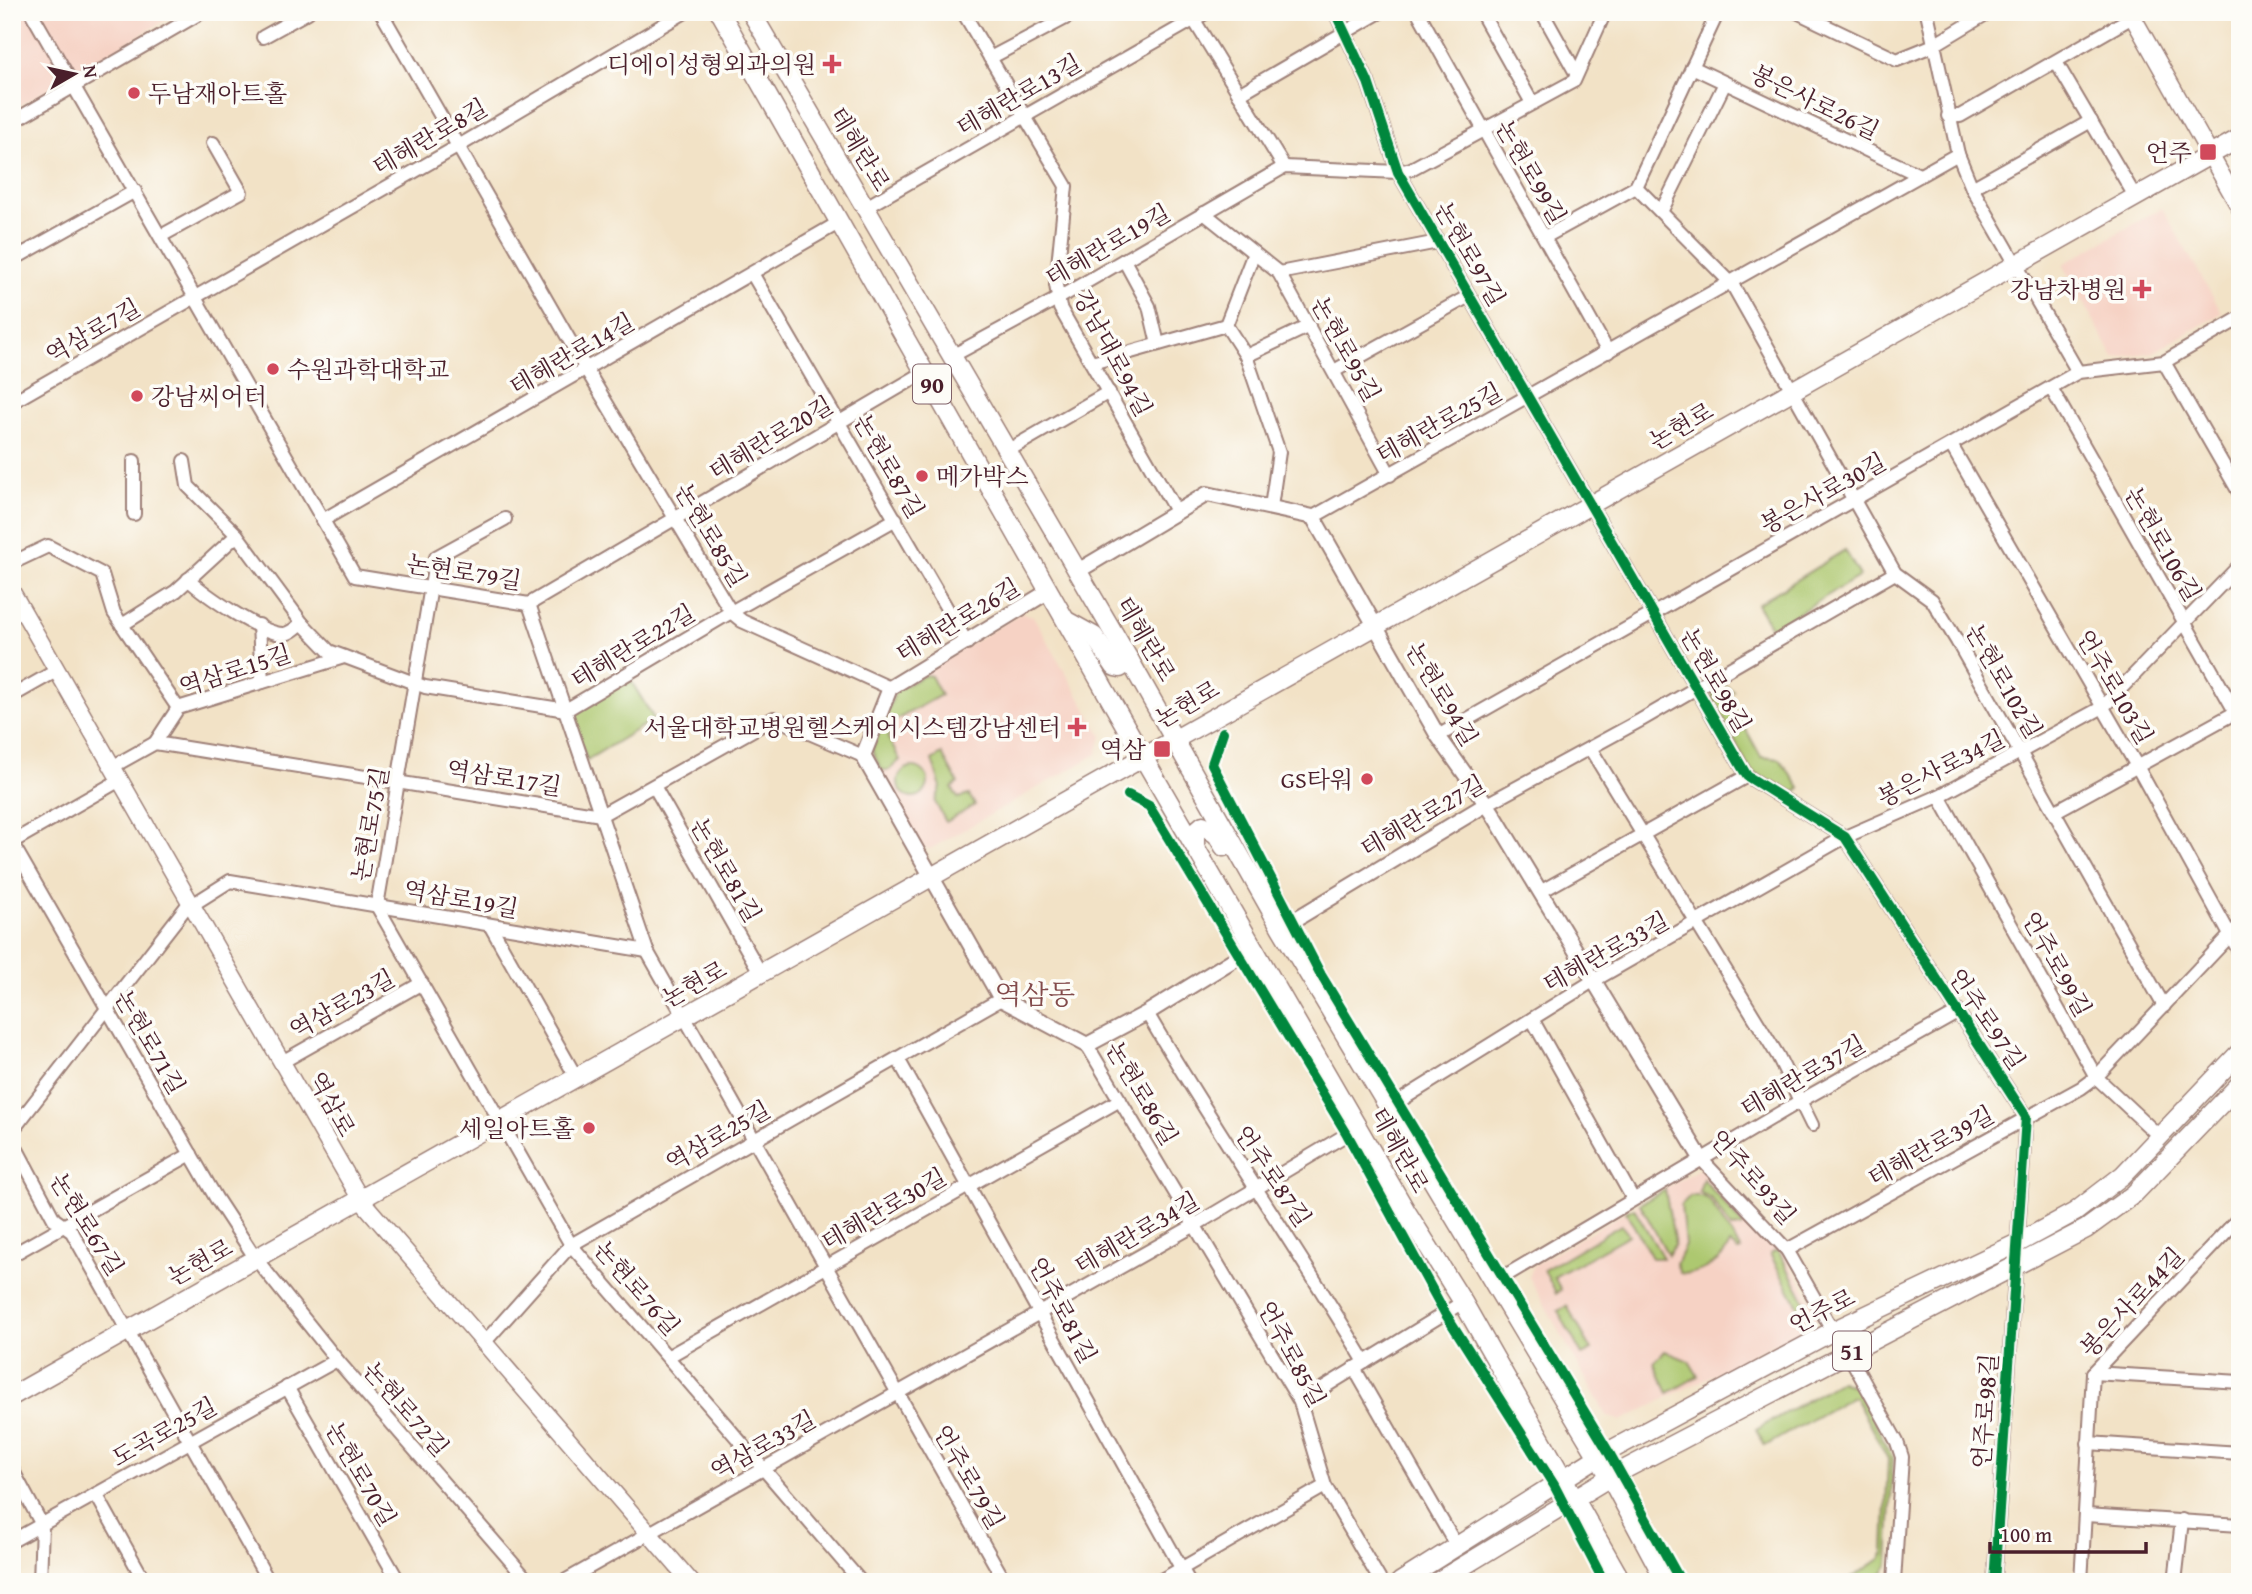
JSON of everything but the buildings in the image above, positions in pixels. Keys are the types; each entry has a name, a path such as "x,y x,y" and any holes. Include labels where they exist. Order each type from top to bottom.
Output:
{"main road":[{"name":"테헤란로","path":"720,12 1143,757 1463,1301 1622,1582"},
{"name":"테헤란로","path":"751,12 1130,661 1281,928 1610,1477 1665,1582"},
{"path":"2135,14 2240,208"},
{"name":"논현로","path":"12,1396 2240,138"},
{"name":"역삼로","path":"12,593 361,1200 691,1582"},
{"path":"1067,621 1094,636 1115,667 1130,661"},
{"path":"1195,845 1198,828 1209,828 1217,835 1247,882 1257,886"},
{"name":"언주로","path":"1400,1582 1598,1457 1833,1331 2018,1243 2075,1212 2123,1175 2240,1052"},
{"name":"언주로","path":"1437,1582 1575,1501 1610,1477 2086,1229 2134,1194 2240,1084"}],"street":[{"name":"논현로79길","path":"31,12 355,576 529,604 647,951 826,1266"},
{"path":"12,122 202,12"},
{"path":"263,37 308,12"},
{"name":"논현로85길","path":"381,12 586,369 731,612 742,621 890,688"},
{"name":"테헤란로8길","path":"194,297 457,147 685,12"},
{"name":"강남대로94길","path":"963,12 1066,186 1057,299 1176,511"},
{"path":"990,58 1077,12"},
{"name":"테헤란로13길","path":"866,207 1192,16 1207,12"},
{"name":"논현로97길","path":"1335,12 1368,82 1398,172 1527,397 1539,413 1589,507"},
{"path":"1239,94 1380,12"},
{"name":"논현로99길","path":"1418,12 1608,352"},
{"path":"1481,12 1531,102"},
{"path":"1542,12 1576,73"},
{"path":"1192,16 1283,167 1398,172 1411,169 1574,81 1605,12"},
{"path":"1545,237 1636,187 1718,12"},
{"path":"1797,12 1897,60 1934,45 1989,12"},
{"path":"1927,12 1948,116 1958,154 1972,188 2078,372"},
{"path":"1948,116 1960,116 2135,14"},
{"path":"2056,62 2136,198"},
{"name":"봉은사로26길","path":"1692,67 1919,176"},
{"path":"1661,212 1725,83"},
{"path":"1972,188 2091,121"},
{"path":"161,236 241,192 214,143"},
{"path":"1732,284 1958,154"},
{"name":"테헤란로19길","path":"952,356 1057,299 1283,167"},
{"name":"논현로102길","path":"1636,187 1732,284 1895,573 1932,600 2164,1006"},
{"path":"12,260 135,191"},
{"name":"논현로95길","path":"1204,213 1279,273 1390,475"},
{"name":"테헤란로14길","path":"323,520 840,222"},
{"name":"논현로97길","path":"1279,273 1438,242"},
{"path":"1226,325 1254,253"},
{"path":"1124,260 1149,306 1158,344"},
{"name":"논현로87길","path":"752,275 967,643"},
{"name":"테헤란로25길","path":"1313,517 1732,284"},
{"name":"논현로97길","path":"1334,371 1469,296"},
{"name":"역삼로7길","path":"12,402 194,297"},
{"name":"봉은사로30길","path":"1438,736 2078,372 2164,362 2240,318"},
{"path":"1092,363 1226,325"},
{"path":"1226,325 1246,356 1279,452 1271,507"},
{"path":"1246,356 1309,326"},
{"path":"2164,362 2240,494"},
{"name":"테헤란로20길","path":"529,604 925,372"},
{"name":"논현로106길","path":"2051,388 2238,714"},
{"path":"1007,451 1109,393"},
{"name":"언주로103길","path":"1951,445 2138,768 2240,953"},
{"path":"134,461 134,514"},
{"name":"테헤란로22길","path":"184,461 188,486 237,535 302,623 329,650 425,687 566,710 731,612 896,519"},
{"path":"1077,571 1207,494 1313,517"},
{"name":"논현로98길","path":"1589,507 1696,686 1746,776 1845,837"},
{"name":"논현로94길","path":"1313,517 1438,736 1540,892 1594,981"},
{"name":"논현로75길","path":"499,1121 377,906 436,557 505,519"},
{"path":"122,625 176,591 237,535"},
{"path":"12,563 48,546 102,574 114,613 178,708"},
{"name":"봉은사로34길","path":"1845,837 1939,796 2103,707 2240,565"},
{"name":"테헤란로27길","path":"1281,928 1485,806 1895,573"},
{"path":"188,579 198,589 258,625 284,634 302,623"},
{"name":"테헤란로26길","path":"890,688 1049,591"},
{"path":"258,625 262,682"},
{"name":"역삼로15길","path":"155,743 178,708 344,657"},
{"path":"12,696 56,671"},
{"path":"863,757 890,688"},
{"path":"2054,812 2238,714"},
{"path":"601,816 774,718 863,757 1001,999"},
{"path":"12,843 116,774 155,743"},
{"name":"역삼로17길","path":"155,743 601,816"},
{"path":"1590,748 1779,1056 1812,1125"},
{"path":"1540,892 1746,776"},
{"name":"논현로81길","path":"654,786 761,974"},
{"name":"언주로99길","path":"1939,796 2096,1077 2160,1136"},
{"name":"테헤란로33길","path":"1390,1107 1594,981 1698,924 1845,837"},
{"name":"언주로97길","path":"1845,837 2026,1117"},
{"name":"논현로71길","path":"12,843 191,1154 256,1259"},
{"name":"역삼로19길","path":"191,903 230,881 647,951"},
{"path":"12,1131 191,903"},
{"path":"490,925 576,1077"},
{"name":"테헤란로39길","path":"1787,1250 2096,1077 2240,925"},
{"path":"1087,1045 1147,1013 1254,947"},
{"name":"언주로93길","path":"1594,981 1702,1160 1787,1250 1833,1331"},
{"name":"역삼로23길","path":"282,1062 422,983"},
{"name":"논현로86길","path":"1001,999 1087,1045 1195,1225"},
{"name":"역삼로25길","path":"483,1344 571,1245 1001,999"},
{"name":"테헤란로37길","path":"1493,1283 1802,1100 1959,1012"},
{"name":"언주로87길","path":"1147,1013 1254,1188 1308,1267 1457,1547"},
{"path":"1532,1019 1633,1199"},
{"name":"언주로81길","path":"898,1059 970,1184 1189,1582"},
{"name":"테헤란로30길","path":"669,1356 1120,1100"},
{"path":"2018,1243 2026,1117"},
{"name":"논현로76길","path":"499,1121 571,1245 861,1582"},
{"name":"테헤란로34길","path":"897,1393 1195,1225 1359,1127"},
{"name":"논현로67길","path":"12,1140 54,1219 72,1232 269,1582"},
{"path":"12,1255 191,1154"},
{"name":"봉은사로44길","path":"2081,1582 2092,1373 2240,1217"},
{"name":"언주로85길","path":"1195,1225 1300,1402 1325,1486 1381,1582"},
{"name":"언주로98길","path":"1994,1582 2018,1243"},
{"name":"논현로72길","path":"256,1259 337,1360 529,1582"},
{"name":"언주로79길","path":"826,1266 1005,1582"},
{"path":"1300,1402 1463,1301"},
{"path":"1848,1353 1897,1441 1902,1457 1894,1582"},
{"name":"도곡로25길","path":"12,1541 337,1360"},
{"path":"2092,1373 2240,1382"},
{"name":"논현로70길","path":"287,1387 399,1582"},
{"name":"역삼로33길","path":"563,1582 897,1393"},
{"path":"2088,1443 2240,1453"},
{"path":"12,1469 42,1525 40,1582"},
{"path":"1158,1582 1325,1486"},
{"path":"96,1494 145,1582"},
{"path":"2086,1515 2240,1525"},
{"path":"2175,1582 2182,1520"}],"shaded area":[{"path":"12,12 180,12 12,110"},
{"name":"강남차병원","path":"2162,208 2222,313 2154,352 2114,358 2063,264"},
{"path":"1021,613 1033,616 1102,736 1097,754 930,849 921,846 868,754 891,692"},
{"path":"1699,1169 1706,1171 1748,1218 1777,1242 1818,1312 1814,1324 1621,1421 1606,1415 1529,1277 1534,1265"}],"green space":[{"path":"1845,550 1860,576 1772,629 1757,604"},
{"path":"925,675 931,676 941,695 894,721 888,738 900,760 889,770 881,770 872,750 896,690"},
{"path":"628,676 654,719 587,760 568,710"},
{"path":"1725,685 1733,691 1727,695 1761,757 1780,759 1800,788 1790,797 1749,769 1713,699 1713,692"},
{"path":"942,754 958,783 952,788 958,798 969,795 975,805 946,822 935,802 941,787 932,760"},
{"path":"913,767 924,771 928,782 924,793 913,797 902,793 898,782 902,771"},
{"path":"1703,1179 1742,1227 1731,1228 1711,1198 1699,1192"},
{"path":"1665,1190 1675,1244 1668,1255 1640,1204"},
{"path":"1690,1196 1702,1196 1709,1200 1741,1250 1738,1251 1730,1244 1722,1256 1710,1266 1687,1274 1680,1273 1676,1264 1685,1245 1681,1205"},
{"path":"1634,1208 1663,1258 1652,1258 1626,1212"},
{"path":"1621,1225 1629,1235 1554,1277 1561,1290 1556,1294 1544,1270"},
{"path":"1778,1250 1810,1311 1803,1315 1770,1254"},
{"path":"1567,1306 1592,1350 1582,1355 1558,1311"},
{"path":"1665,1351 1689,1361 1698,1376 1668,1393 1654,1363"},
{"path":"1840,1381 1856,1387 1893,1458 1888,1564 1880,1575 1865,1582 1846,1582 1880,1559 1884,1552 1888,1459 1855,1398 1851,1397 1765,1446 1756,1430"}],"cycle path":[{"path":"1335,12 1368,82 1398,172 1747,776 1845,837 2026,1117 1994,1582"},
{"path":"1223,732 1212,764 1321,975 1608,1451 1681,1582"},
{"path":"1128,795 1149,806 1347,1134 1445,1313 1554,1485 1604,1582"}],"place":[{"name":"디에이성형외과의원","path":"832,64"},
{"name":"두남재아트홀","path":"134,93"},
{"name":"언주","path":"2208,152"},
{"name":"강남차병원","path":"2142,289"},
{"name":"수원과학대학교","path":"273,369"},
{"name":"강남씨어터","path":"137,396"},
{"name":"메가박스","path":"922,476"},
{"name":"서울대학교병원헬스케어시스템강남센터","path":"1077,727"},
{"name":"역삼","path":"1162,749"},
{"name":"GS타워","path":"1367,779"},
{"name":"세일아트홀","path":"589,1128"}],"district":[{"name":"역삼동","path":"1035,993"}]}
